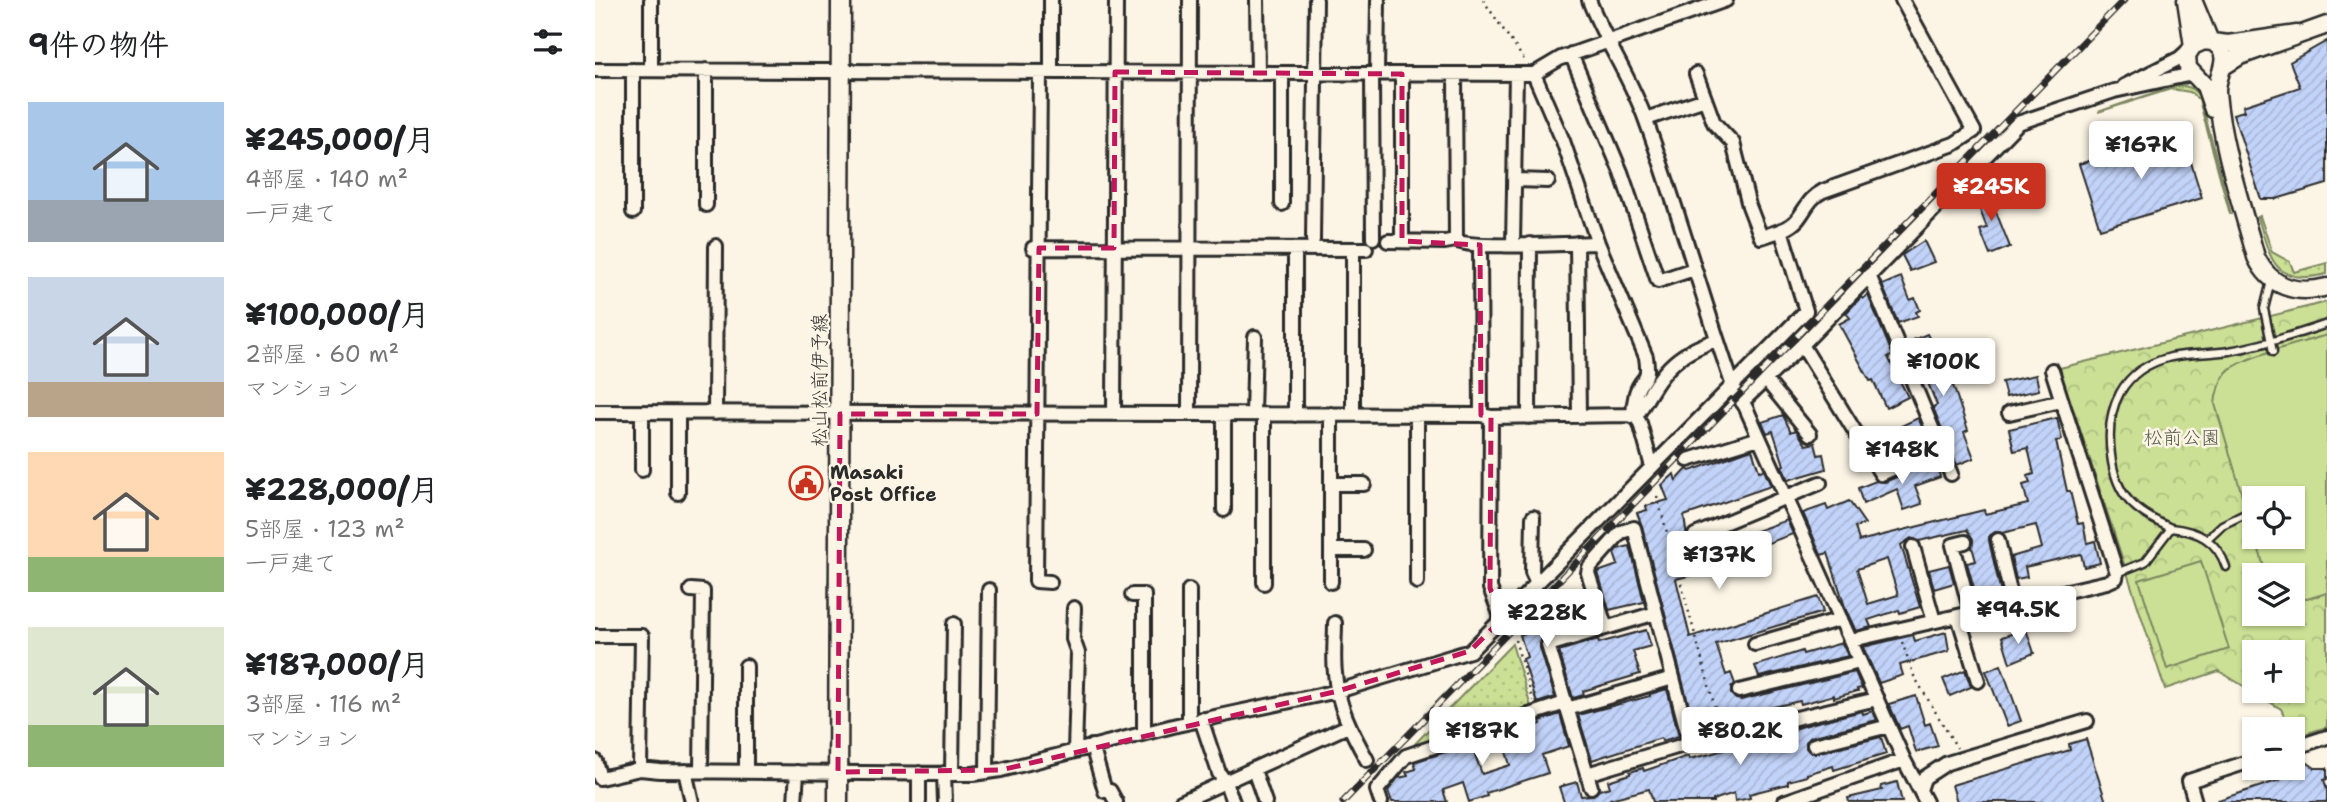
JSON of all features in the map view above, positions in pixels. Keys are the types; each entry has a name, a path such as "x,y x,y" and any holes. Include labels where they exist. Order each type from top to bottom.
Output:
{"main road":[{"name":"松山松前伊予線","path":"838,802 841,0"}],"street":[{"path":"651,0 651,70"},
{"path":"1051,0 1035,248 1036,581 1051,582"},
{"path":"1114,414 1116,0"},
{"path":"1189,414 1190,0"},
{"path":"1257,0 1258,73"},
{"path":"1314,240 1316,0"},
{"path":"1353,414 1378,0"},
{"path":"1589,0 1601,32 1623,68 1646,119 1733,386 1904,760 1923,796"},
{"path":"595,70 1534,74 1571,54 1726,0"},
{"path":"1696,74 1714,123 1733,143 1749,206 1761,237 1787,228 1797,220 1813,196 1954,144 1974,131 1902,0"},
{"path":"2186,0 2191,48 2186,62 2205,86 2224,133"},
{"path":"2193,0 2212,42 2222,50 2222,69 2217,91 2224,133 2256,257 2263,271 2272,279 2308,291 2327,287"},
{"path":"1742,402 1802,345 2018,123 2114,91 2194,75 2211,78 2240,56 2327,25"},
{"path":"2114,91 2180,58 2198,42 2228,44 2297,34"},
{"path":"1571,54 1621,172 1658,281 1694,269"},
{"path":"633,70 633,212"},
{"path":"706,70 706,205"},
{"path":"1282,74 1282,204"},
{"path":"1402,74 1402,241"},
{"path":"1455,74 1456,240"},
{"path":"1513,244 1516,74"},
{"path":"1534,74 1563,141 1598,243 1646,357 1648,370 1646,380 1636,393 1634,417"},
{"path":"1646,119 1705,99"},
{"path":"1514,180 1548,181"},
{"path":"595,761 600,778 640,769 948,774 987,772 1195,721 1338,691 1470,651 1806,311 1781,230"},
{"path":"1388,241 1456,240 1461,244 1480,245 1598,243"},
{"path":"1577,243 1579,416"},
{"path":"1529,416 1530,244"},
{"path":"1035,248 1295,248 1364,245"},
{"path":"1480,245 1490,588 1502,619"},
{"path":"715,413 716,246"},
{"path":"1295,248 1295,415"},
{"path":"1869,275 1951,474"},
{"path":"1255,337 1264,583"},
{"path":"1634,417 1666,370 1680,356 1693,348 1717,340"},
{"path":"1802,345 1881,474 1940,448"},
{"path":"1851,642 2116,578 2117,573 2052,370"},
{"path":"1766,380 1810,434"},
{"path":"2009,413 2061,401"},
{"path":"595,412 1634,417 1640,423 1652,467"},
{"path":"642,413 642,470"},
{"path":"678,413 678,493"},
{"path":"1331,414 1331,582"},
{"path":"1224,415 1224,510"},
{"path":"1417,415 1417,582"},
{"path":"1688,460 1759,438"},
{"path":"1695,536 1820,483"},
{"path":"1331,484 1364,484"},
{"path":"1533,517 1532,572 1537,583"},
{"path":"1606,628 1588,573 1589,568 1621,532 1634,528 1690,743"},
{"path":"1998,540 2013,604"},
{"path":"1965,542 1953,545 1978,681"},
{"path":"1913,547 1934,621"},
{"path":"1331,550 1364,550"},
{"path":"691,590 703,591 702,771"},
{"path":"987,772 989,590"},
{"path":"1189,590 1195,721 1233,802"},
{"path":"1132,595 1144,595 1144,733"},
{"path":"1074,608 1073,639 1078,653 1075,751"},
{"path":"1656,613 1548,645 1589,780 1690,743 1877,699"},
{"path":"1755,644 1841,619"},
{"path":"1335,622 1335,672 1338,691 1348,726 1367,760"},
{"path":"944,802 948,774 954,624"},
{"path":"595,636 642,636 640,769"},
{"path":"1739,691 1860,662"},
{"path":"745,666 746,772"},
{"path":"1381,802 1377,790 1406,756 1536,712 1673,678"},
{"path":"1923,796 1924,778 1937,768 2087,721"},
{"path":"1181,802 1348,726"},
{"path":"1814,746 1889,726"},
{"path":"2305,744 2327,737"},
{"path":"1092,746 1105,791 1110,791 1116,802"},
{"path":"1784,802 1904,760"},
{"path":"2195,802 2189,781 2242,764"},
{"path":"1254,770 1265,802"},
{"path":"685,771 692,802"},
{"path":"795,802 797,772"},
{"path":"919,773 919,802"}],"lane":[{"path":"2272,279 2264,309 2273,352"},
{"path":"2226,567 2223,557 2207,539 2191,530 2171,528 2145,517 2129,503 2113,470 2110,423 2114,403 2131,377 2143,368 2173,357 2211,354 2270,343 2327,324"},
{"path":"2207,539 2223,525 2242,516"},
{"path":"2117,573 2145,562 2171,528"}],"path":[{"path":"1483,0 1534,74"},
{"path":"1657,496 1722,735"},
{"path":"1898,629 1914,676 1958,750 1960,759"},
{"path":"1515,640 1536,712"}],"highlighted area":[{"path":"1115,72 1402,74 1402,241 1480,245 1481,415 1491,417 1490,588 1502,619 1470,651 1338,691 1001,770 838,772 840,414 1037,414 1039,248 1114,248"}],"green space":[{"path":"2184,86 2200,96 2231,214 2199,100 2190,92 2171,89 2098,112 2171,87"},
{"path":"2260,216 2272,252 2290,262 2294,272 2327,263 2327,274 2309,277 2285,273 2271,257 2258,217"},
{"name":"松前公園","path":"2327,302 2327,727 2305,734 2305,717 2285,717 2281,709 2271,703 2305,703 2305,640 2242,640 2242,685 2219,671 2165,689 2074,411 2052,370"},
{"path":"2327,335 2327,593 2307,599 2305,563 2263,563 2259,549 2305,549 2305,486 2242,486 2242,495 2215,404 2221,380 2233,367"},
{"path":"2201,561 2229,649 2167,669 2139,580"},
{"path":"1512,644 1532,710 1407,752"}],"building":[{"path":"2327,41 2327,184 2276,199 2261,199 2233,114 2244,111 2243,106 2300,87 2290,62"},
{"path":"2182,133 2202,198 2100,229 2079,164"},
{"path":"1986,187 2010,247 1990,255 1980,230 1987,228 1973,192"},
{"path":"1924,241 1934,262 1910,271 1902,255"},
{"path":"1901,277 1910,300 1915,298 1920,310 1916,312 1918,316 1898,323 1882,285"},
{"path":"1868,295 1893,356 1888,357 1908,397 1886,408 1873,380 1870,381 1839,324 1850,318 1846,313 1861,297 1863,299"},
{"path":"1927,334 1954,388 1968,430 1964,432 1974,458 1957,465 1934,410 1933,407 1937,405 1926,378 1917,358 1913,360 1906,343"},
{"path":"2036,375 2039,390 2006,397 2002,382"},
{"path":"1783,415 1791,432 1796,430 1806,445 1815,443 1818,455 1823,454 1826,469 1788,480 1773,431 1767,433 1762,422"},
{"path":"1918,418 1925,433 1915,438 1920,447 1907,453 1895,429"},
{"path":"2057,418 2062,440 2056,441 2067,491 2070,491 2078,524 2083,523 2087,543 2095,541 2100,563 2084,567 2081,554 2025,567 2027,577 2016,579 2011,557 2042,548 2036,525 2002,533 1995,532 1989,536 1989,541 2001,593 1977,599 1967,563 1976,561 1973,539 1967,530 1919,541 1911,538 1901,545 1920,607 1900,613 1899,610 1868,620 1871,627 1856,631 1846,610 1828,553 1821,555 1803,513 1826,505 1828,510 1849,501 1865,524 1855,527 1859,541 1984,510 1985,514 2028,504 2023,485 2030,483 2028,476 2034,474 2028,448 2014,451 2009,429","holes":["1887,559 1898,595 1868,604 1857,569"]},
{"path":"1752,449 1759,471 1764,470 1771,486 1684,516 1693,558 1734,539 1787,520 1793,534 1721,560 1722,564 1696,574 1676,579 1690,637 1818,597 1823,612 1716,644 1726,675 1731,673 1735,684 1731,688 1731,694 1741,700 1855,672 1862,688 1834,698 1834,695 1801,704 1800,701 1764,709 1695,729 1637,513 1647,510 1646,506 1668,500 1662,485 1674,474 1676,481 1687,469 1690,471"},
{"path":"1936,460 1940,477 1915,486 1922,504 1904,510 1897,489 1863,504 1858,488 1876,481 1885,482"},
{"path":"1630,546 1644,602 1609,610 1598,572 1618,565 1614,553 1617,549"},
{"path":"1949,565 1954,583 1934,589 1929,570"},
{"path":"1570,611 1572,616 1589,611 1593,623 1541,640 1540,648 1555,697 1537,703 1523,659 1527,657 1520,635 1540,629 1537,620"},
{"path":"2026,629 2034,653 2010,663 2002,637"},
{"path":"1646,630 1651,646 1633,651 1640,674 1583,691 1584,695 1573,698 1559,651 1598,639 1599,643"},
{"path":"1946,632 1949,651 1900,665 1903,675 1879,683 1863,647 1913,635 1915,641"},
{"path":"1842,643 1848,656 1759,677 1755,666 1802,651 1803,654"},
{"path":"2001,665 2021,721 2007,726 1986,671"},
{"path":"1965,670 1971,687 1950,696 1943,679"},
{"path":"1667,689 1679,736 1662,741 1661,738 1592,760 1578,715"},
{"path":"1916,696 1925,725 1930,723 1938,746 1916,752 1908,726 1900,729 1889,704"},
{"path":"1862,711 1863,714 1873,711 1877,720 1811,737 1806,742 1806,748 1811,753 1816,753 1881,737 1886,754 1834,770 1833,766 1807,774 1788,781 1788,784 1749,794 1750,798 1735,801 1734,793 1713,802 1653,802 1649,789 1610,799 1611,802 1564,802 1559,787 1577,782 1581,796 1593,795 1610,787 1608,781 1630,772 1643,768 1644,771 1688,756 1689,759 1710,754"},
{"path":"1560,714 1569,746 1542,755 1548,773 1486,793 1487,796 1469,802 1463,783 1443,790 1447,802 1392,802 1388,791 1398,778 1408,776 1406,772 1416,769 1414,762 1471,744 1482,774 1510,765 1502,738"},
{"path":"2086,739 2106,802 1957,802 1952,785 2070,750 2069,744"},
{"path":"2305,761 2315,768 2327,768 2327,779 2324,780 2327,802 2218,800 2280,780 2305,780"},
{"path":"1897,782 1902,802 1849,802 1848,798 1882,790 1881,786"}],"railway":[{"path":"1343,802 2124,0"}],"place":[{"name":"Masaki Post Office","path":"806,483"}]}
